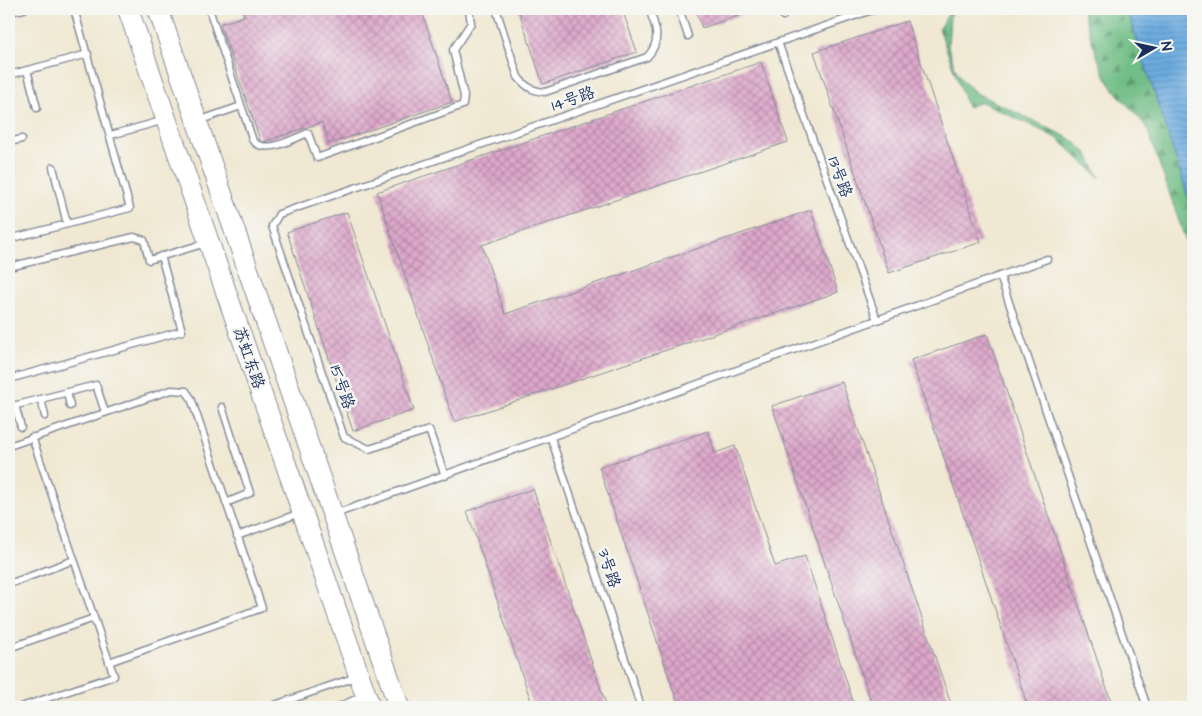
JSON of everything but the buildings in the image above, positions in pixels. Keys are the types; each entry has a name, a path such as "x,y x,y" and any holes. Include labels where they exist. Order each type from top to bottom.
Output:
{"main road":[{"name":"苏虹东路","path":"128,9 365,692"},
{"name":"苏虹东路","path":"158,9 399,707"}],"lane":[{"path":"9,12 24,9"},
{"path":"9,239 130,208 74,9"},
{"path":"209,9 253,141 259,147 267,148 308,133 317,158 460,107 465,102 453,50 471,23 469,9"},
{"path":"496,9 518,77 524,85 535,91 545,92 647,56 653,50 657,30 649,9"},
{"path":"679,9 688,36"},
{"path":"781,9 783,16"},
{"name":"14号路","path":"279,214 875,9"},
{"name":"13号路","path":"778,42 877,320"},
{"path":"9,75 88,54"},
{"path":"27,70 37,108"},
{"path":"197,122 241,106"},
{"path":"111,136 166,120"},
{"path":"9,142 22,139"},
{"path":"53,167 67,224"},
{"name":"15号路","path":"279,214 272,226 344,437 369,449 429,430 445,476"},
{"path":"9,267 134,237 144,240 149,260 209,242"},
{"path":"9,378 182,331 161,256"},
{"path":"334,515 1047,259"},
{"path":"1000,276 1147,707"},
{"path":"20,427 12,406 96,385 105,412"},
{"path":"9,446 171,390 186,391 191,398 262,608 109,662"},
{"path":"66,392 70,406"},
{"path":"41,399 45,416"},
{"path":"222,407 250,493 226,503"},
{"path":"21,707 114,676 32,438"},
{"name":"3号路","path":"551,438 641,707"},
{"path":"237,536 302,512"},
{"path":"9,584 74,560"},
{"path":"9,648 94,618"},
{"path":"269,707 365,692"},
{"path":"339,707 365,692"}],"green space":[{"path":"947,9 954,9 950,17 948,46 955,68 962,80 976,93 1071,139 1087,153 1100,178 1057,138 982,102 967,107 939,28 949,13"},
{"path":"1082,9 1127,9 1193,212 1193,262 1148,131 1107,79 1096,54"}],"water":[{"path":"1127,9 1193,9 1193,212"}]}
